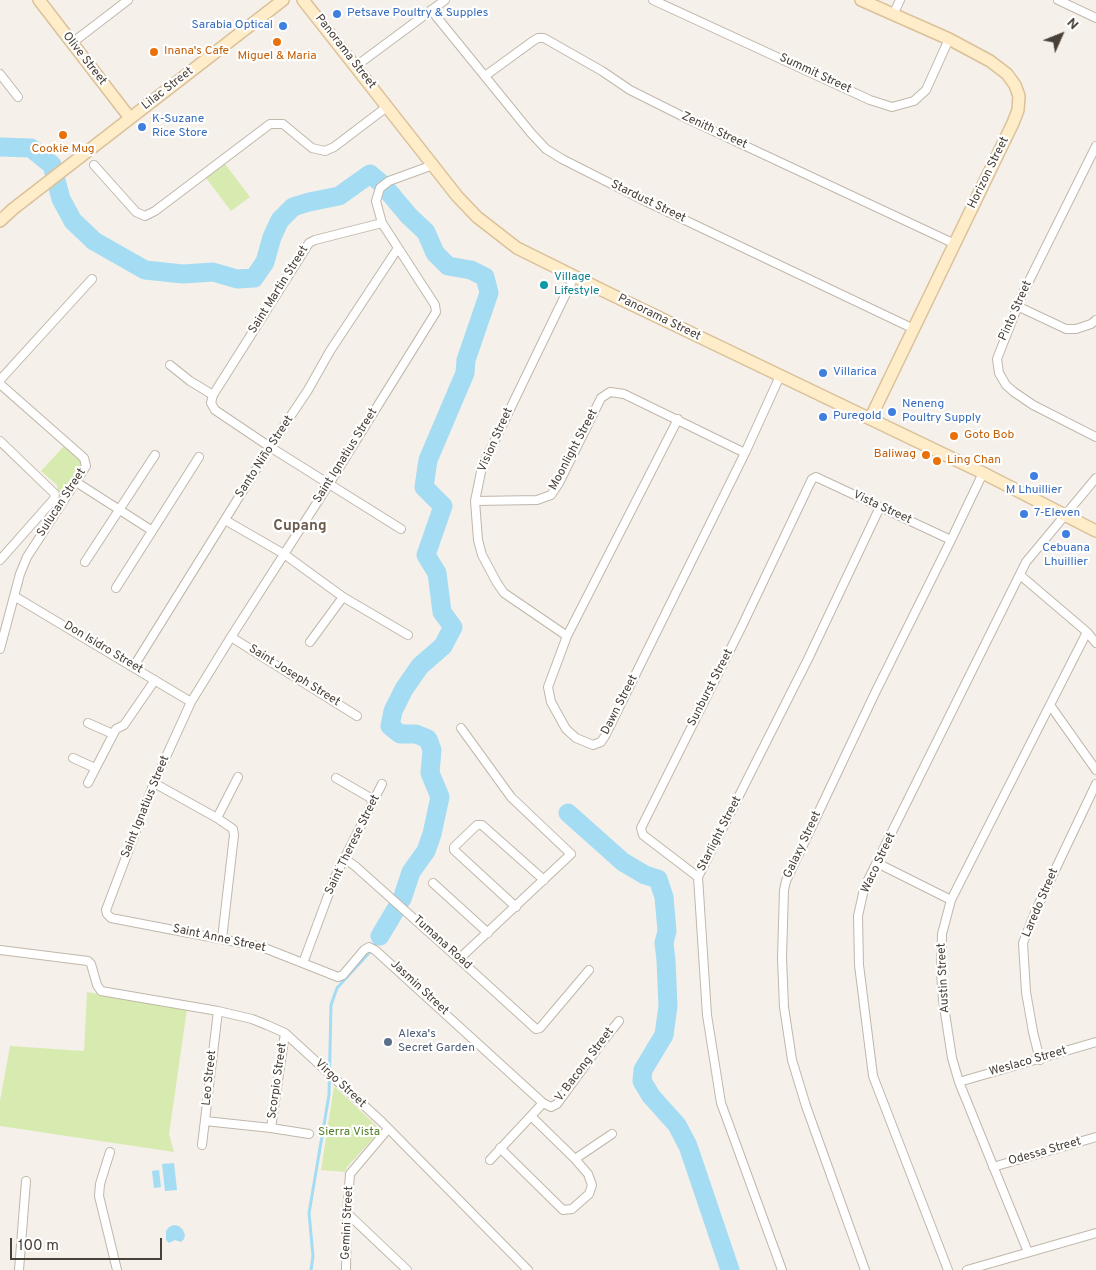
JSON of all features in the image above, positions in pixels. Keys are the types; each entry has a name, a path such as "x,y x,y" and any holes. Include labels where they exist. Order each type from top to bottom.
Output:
{"street":[{"name":"Olive Street","path":"39,0 130,118"},
{"path":"72,43 128,0"},
{"name":"Lilac Street","path":"0,220 283,0"},
{"name":"Panorama Street","path":"304,0 433,165 477,217 517,248 983,473 1096,531"},
{"path":"356,66 445,0"},
{"name":"Summit Street","path":"653,0 870,100 892,107 914,101 926,90 949,39"},
{"name":"Horizon Street","path":"861,0 949,39 990,61 1007,74 1016,85 1019,96 1018,110 1013,123 870,419"},
{"path":"893,15 900,0"},
{"path":"1058,0 1096,18"},
{"name":"Stardust Street","path":"431,10 546,149 562,159 658,207 914,329"},
{"name":"Zenith Street","path":"484,76 533,41 538,38 544,38 602,71 630,90 955,244"},
{"path":"0,74 18,97"},
{"path":"94,165 136,212 145,216 155,211 270,124 283,124 312,148 325,150 334,147 388,106"},
{"name":"Pinto Street","path":"1096,146 1017,306 996,359 999,373 1006,385 1033,405 1096,437"},
{"name":"Saint Ignatius Street","path":"107,914 106,910 154,783 192,702 436,312 435,305 382,223 376,200 380,188 389,182 433,165"},
{"name":"Saint Martin Street","path":"212,399 309,243 382,223"},
{"name":"Santo Niño Street","path":"134,666 352,317 398,248"},
{"name":"Vision Street","path":"567,636 504,593 497,584 482,556 478,540 475,501 482,467 574,277"},
{"path":"0,380 92,279"},
{"path":"1017,306 1066,329 1076,329 1091,324 1096,320"},
{"path":"170,365 212,399 215,410 270,447 401,529"},
{"name":"Dawn Street","path":"678,420 567,636 548,687 551,702 566,729 576,738 593,745 597,744 605,736 745,453 780,376"},
{"name":"Sulucan Street","path":"0,384 84,458 86,466 27,557 0,649"},
{"name":"Moonlight Street","path":"475,501 537,500 550,495 559,482 601,398 610,392 624,394 745,453"},
{"path":"0,442 56,494 54,499 0,560"},
{"path":"85,562 155,455"},
{"path":"116,588 198,457"},
{"name":"Galaxy Street","path":"865,1270 806,1106 792,1060 784,998 782,958 784,890 786,881 875,693 983,473"},
{"name":"Vista Street","path":"813,478 816,476 951,540"},
{"name":"Sunburst Street","path":"698,877 643,835 641,828 742,626 813,478"},
{"name":"Waco Street","path":"948,1270 878,1092 871,1068 859,965 858,916 864,889 1026,562 1096,478"},
{"path":"76,482 151,530"},
{"name":"Starlight Street","path":"782,1270 721,1103 707,1015 698,877 808,659 880,507"},
{"path":"225,520 284,554 343,597 408,634"},
{"path":"1020,574 1087,632 1096,643"},
{"name":"Don Isidro Street","path":"14,596 192,702"},
{"path":"310,642 343,597"},
{"name":"Austin Street","path":"1028,1252 959,1082 952,1058 941,973 942,934 951,900 1087,632"},
{"name":"Saint Joseph Street","path":"231,637 357,716"},
{"path":"88,783 116,729 124,725 155,680"},
{"path":"1050,704 1096,770"},
{"path":"88,723 113,734"},
{"path":"459,959 571,854 510,798 461,728"},
{"path":"73,758 95,768"},
{"path":"217,818 238,776"},
{"path":"336,778 374,800"},
{"path":"154,783 232,828 234,835 222,939"},
{"name":"Saint Therese Street","path":"303,963 335,877 382,784"},
{"name":"Laredo Street","path":"1040,1060 1026,992 1024,943 1036,910 1096,784"},
{"path":"516,907 454,850 477,825 482,825 544,880"},
{"name":"Tumana Road","path":"344,859 355,866 538,1029 589,970"},
{"path":"878,863 951,900"},
{"path":"433,883 488,933"},
{"name":"Saint Anne Street","path":"107,914 111,918 262,947 340,977 364,950 372,949"},
{"name":"Jasmin Street","path":"372,949 543,1103 551,1107"},
{"name":"Virgo Street","path":"0,950 88,961 91,964 96,985 101,991 218,1011 260,1022 284,1033 388,1129 528,1270"},
{"name":"Leo Street","path":"202,1145 218,1011"},
{"name":"V. Bacong Street","path":"551,1107 557,1104 619,1021"},
{"name":"Scorpio Street","path":"271,1128 284,1033"},
{"name":"Weslaco Street","path":"959,1082 1040,1060 1096,1042"},
{"path":"490,1160 543,1103"},
{"path":"500,1148 562,1208 566,1210 574,1208 589,1194 592,1186 588,1174 531,1116"},
{"path":"205,1121 309,1134"},
{"name":"Gemini Street","path":"346,1270 347,1213 351,1171 388,1129"},
{"path":"575,1159 612,1134"},
{"name":"Odessa Street","path":"993,1167 1096,1137"},
{"path":"110,1152 100,1184 100,1196 117,1270"},
{"path":"19,1270 26,1181"},
{"path":"347,1213 407,1270"},
{"path":"968,1270 1096,1233"}],"green space":[{"path":"225,164 250,197 231,211 206,178"},
{"path":"64,446 81,460 82,465 64,494 58,491 57,485 41,471"},
{"path":"87,992 187,1009 169,1134 174,1152 0,1126 0,1101 10,1046 84,1051"},
{"name":"Sierra Vista","path":"334,1086 381,1130 347,1167 345,1172 321,1170"}],"water":[{"path":"174,1163 177,1190 165,1191 162,1164"},
{"path":"159,1170 161,1187 154,1188 152,1171"},
{"path":"174,1225 179,1226 183,1230 184,1239 181,1242 175,1240 169,1243 166,1240 166,1231"}],"waterway":[{"path":"0,147 31,148 52,165 61,199 73,221 94,241 145,270 183,274 213,272 237,279 254,278 265,262 272,237 280,220 293,207 339,196 370,174 382,184 409,216 426,232 435,253 448,266 471,270 485,277 489,293 466,360 465,373 428,460 424,487 443,506 426,555 437,573 442,612 453,627 443,646 420,666 404,689 393,711 390,726 400,734 416,734 428,739 432,750 430,773 440,797 432,834 426,851 411,872 402,899"},
{"path":"568,813 623,862 645,875 658,879 664,897 667,931 664,943 668,1006 664,1035 643,1070 642,1081 651,1096 677,1125 688,1146 730,1270"},
{"path":"380,936 396,909"},
{"path":"311,1270 313,1256 309,1213 329,1095 331,1005 337,988 370,952 380,936"}],"place":[{"name":"Petsave Poultry & Supples","path":"337,14"},
{"name":"Sarabia Optical","path":"283,26"},
{"name":"Miguel & Maria","path":"277,42"},
{"name":"Inana's Cafe","path":"154,52"},
{"name":"K-Suzane Rice Store","path":"142,127"},
{"name":"Cookie Mug","path":"63,135"},
{"name":"Village Lifestyle","path":"544,285"},
{"name":"Villarica","path":"823,373"},
{"name":"Neneng Poultry Supply","path":"892,412"},
{"name":"Puregold","path":"823,417"},
{"name":"Goto Bob","path":"954,436"},
{"name":"Baliwag","path":"926,455"},
{"name":"Ling Chan","path":"937,461"},
{"name":"M Lhuillier","path":"1034,476"},
{"name":"7-Eleven","path":"1024,514"},
{"name":"Cebuana Lhuillier","path":"1066,534"},
{"name":"Alexa's Secret Garden","path":"388,1042"}],"district":[{"name":"Cupang","path":"300,527"}]}
